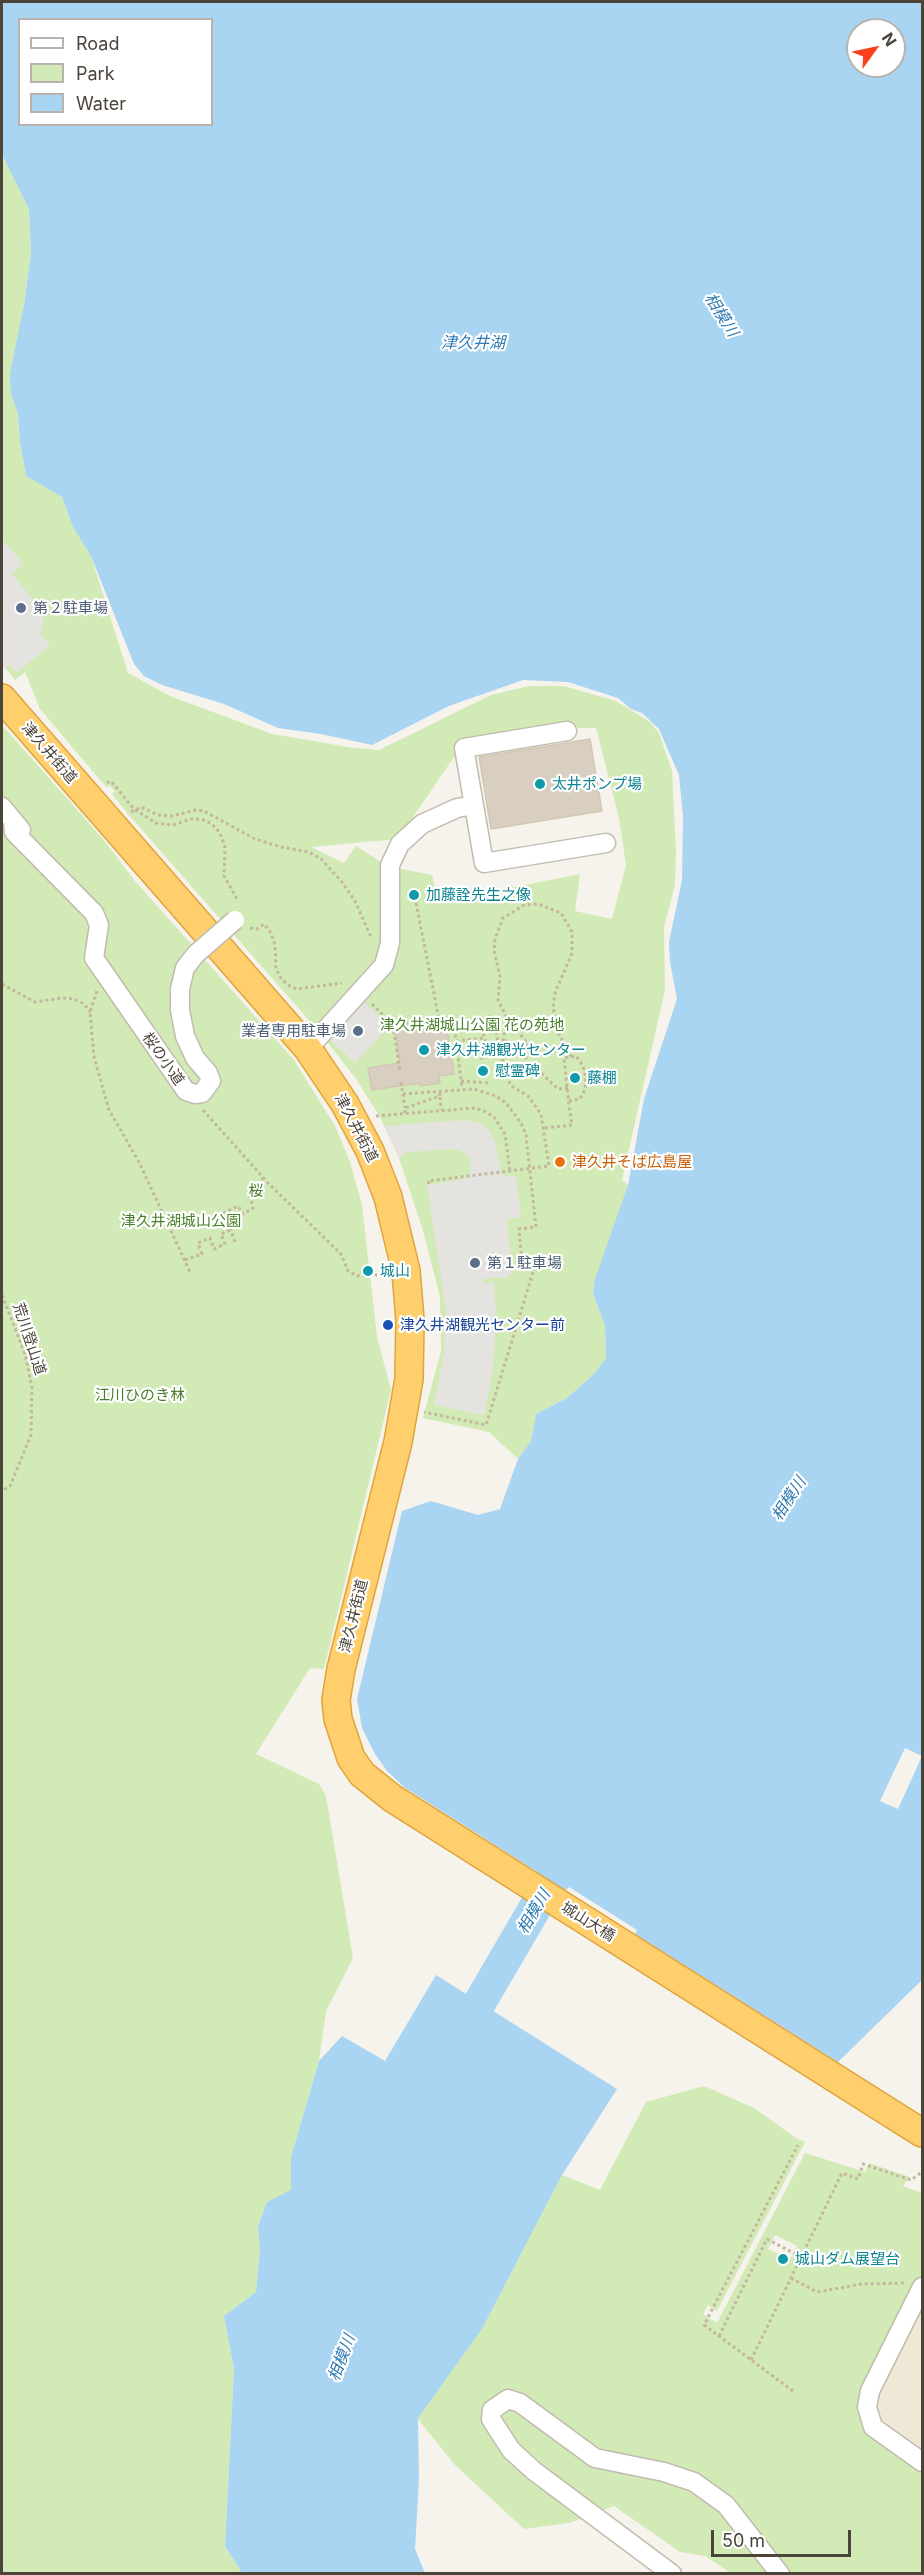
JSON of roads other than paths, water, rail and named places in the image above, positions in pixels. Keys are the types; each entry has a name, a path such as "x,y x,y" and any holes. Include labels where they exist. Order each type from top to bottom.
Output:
{"highway":[{"name":"津久井街道","path":"2,698 308,1049 345,1104 365,1141 388,1197 406,1271 410,1320 409,1379 404,1412 341,1669"},
{"name":"城山大橋","path":"341,1669 336,1700 343,1739 357,1766 376,1787 916,2129"}],"street":[{"path":"567,730 464,747 484,863 606,843"},
{"path":"308,1049 356,987 384,965 388,954 390,866 400,843 422,824 457,808 474,805"},
{"name":"桜の小道","path":"2,807 13,822 14,832 94,913 99,925 94,958 186,1091 195,1094 202,1093 211,1081 208,1073 195,1058 185,1036 180,1010 180,989 185,968 195,954 240,916"},
{"path":"918,2285 870,2391 867,2407 873,2427 922,2463"},
{"path":"672,2574 534,2471 511,2450 491,2419 492,2410 508,2399 520,2403 595,2458 664,2472 694,2482 726,2505 780,2574"}],"water":[{"name":"津久井湖","path":"2,2 922,2 922,1980 838,2062 635,1934 637,1930 569,1887 566,1890 404,1787 387,1771 375,1754 362,1728 357,1699 402,1511 431,1501 478,1515 500,1509 518,1459 531,1441 536,1414 567,1398 594,1374 606,1358 605,1325 593,1294 595,1279 628,1185 644,1099 677,999 669,942 682,880 683,817 679,775 659,729 642,713 631,709 618,698 568,682 523,680 449,706 372,745 278,728 224,704 162,685 144,676 134,664 91,556 73,527 62,497 26,476 18,414 11,394 10,374 31,254 29,209 4,159 2,146"},
{"path":"436,1975 617,2089 562,2175 482,2329 418,2418 419,2478 415,2549 425,2573 242,2573 225,2546 234,2369 224,2316 256,2292 260,2251 258,2226 267,2202 291,2190 291,2157 319,2061 342,2036 385,2061"}],"waterway":[{"name":"相模川","path":"463,2042 476,2009 574,1841"}],"place":[{"name":"第２駐車場","path":"21,608"},
{"name":"太井ポンプ場","path":"540,784"},
{"name":"加藤詮先生之像","path":"414,895"},
{"name":"業者専用駐車場","path":"358,1031"},
{"name":"津久井湖観光センター","path":"424,1050"},
{"name":"慰霊碑","path":"483,1071"},
{"name":"藤棚","path":"575,1078"},
{"name":"津久井そば広島屋","path":"560,1162"},
{"name":"第１駐車場","path":"475,1263"},
{"name":"城山","path":"368,1271"},
{"name":"津久井湖観光センター前","path":"388,1325"},
{"name":"城山ダム展望台","path":"783,2259"}],"park label":[{"name":"津久井湖城山公園 花の苑地","path":"472,1025"},
{"name":"桜","path":"256,1191"},
{"name":"津久井湖城山公園","path":"181,1221"},
{"name":"江川ひのき林","path":"140,1395"}]}
